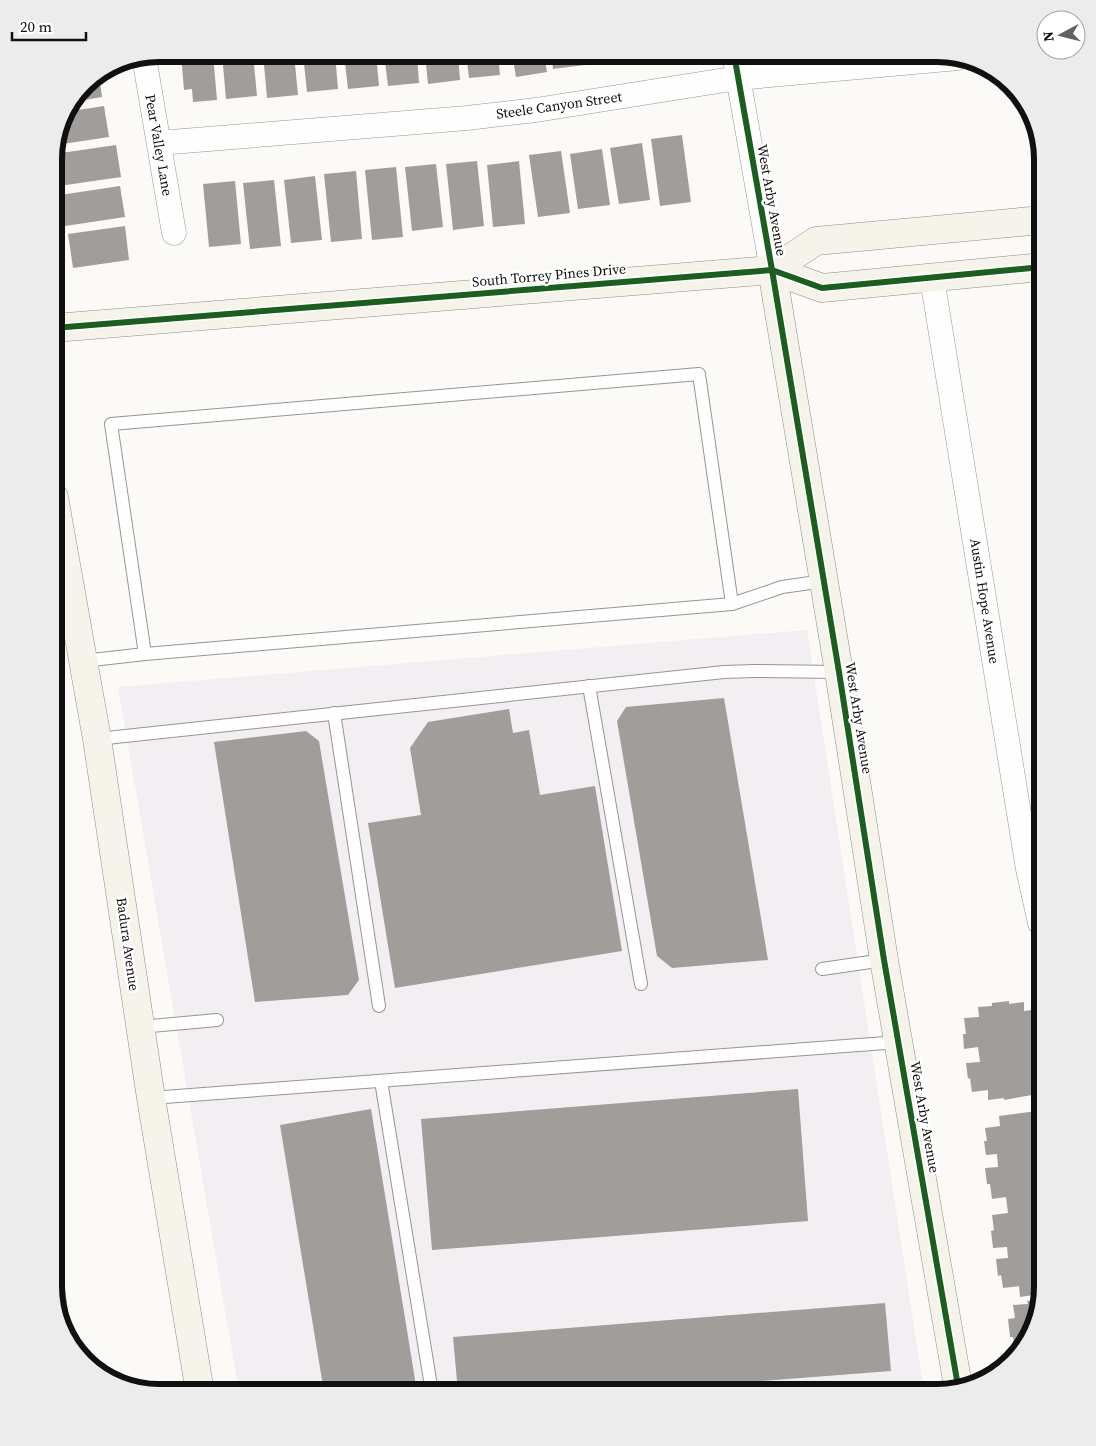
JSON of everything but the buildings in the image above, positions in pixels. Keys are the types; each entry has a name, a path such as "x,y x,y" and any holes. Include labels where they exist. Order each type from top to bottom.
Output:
{"street":[{"name":"West Arby Avenue","path":"736,63 840,672 884,960 957,1381"},
{"name":"Steele Canyon Street","path":"159,143 467,118 536,110 738,78 903,63"},
{"name":"Pear Valley Lane","path":"145,64 174,234"},
{"name":"South Torrey Pines Drive","path":"772,270 816,241 1034,221"},
{"name":"South Torrey Pines Drive","path":"63,327 772,270 822,288 1034,268"},
{"name":"Austin Hope Avenue","path":"932,278 1028,869 1034,894"},
{"name":"Badura Avenue","path":"63,544 97,739 151,1098 199,1384"}],"lane":[{"path":"145,654 111,424 699,374 732,604"},
{"path":"84,661 145,654 732,604 782,587 824,581"},
{"path":"97,739 724,672 754,670 840,672"},
{"path":"589,686 642,984"},
{"path":"334,713 379,1006"},
{"path":"822,969 884,960"},
{"path":"140,1027 217,1020"},
{"path":"151,1098 899,1042"},
{"path":"380,1081 431,1384"}],"shaded area":[{"path":"807,630 923,1384 238,1384 118,687"}],"cycle path":[{"path":"736,63 839,672 884,960 957,1381"},
{"path":"63,327 772,270 822,288 1034,268"}]}
